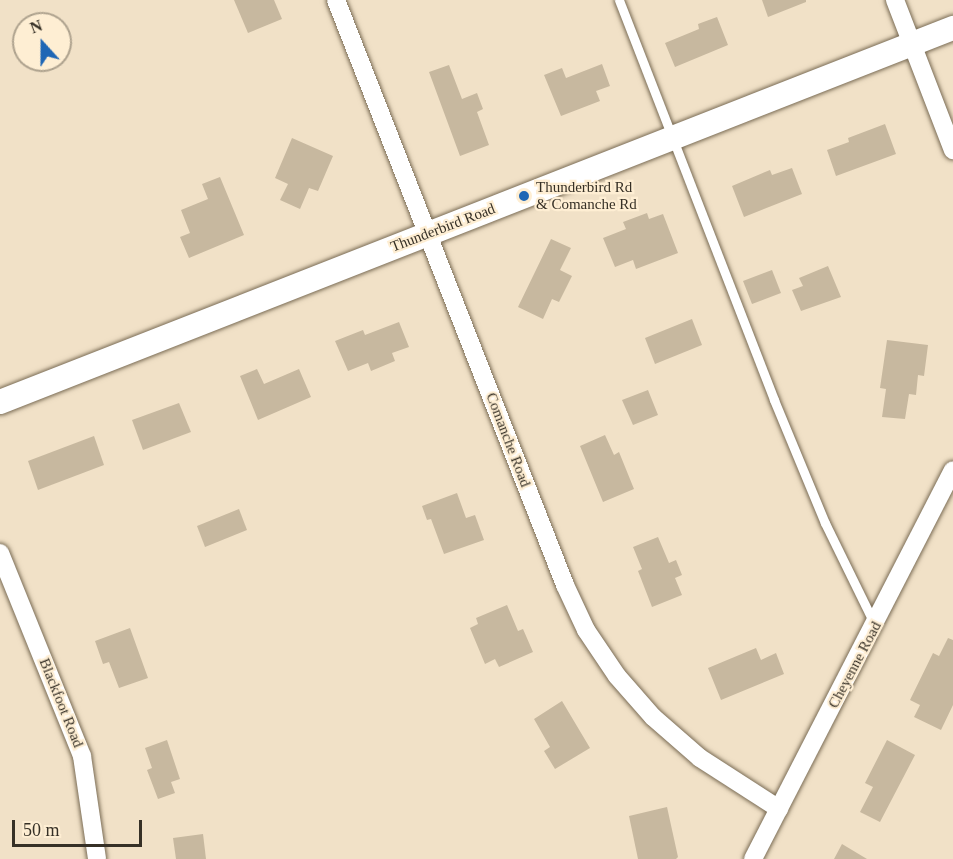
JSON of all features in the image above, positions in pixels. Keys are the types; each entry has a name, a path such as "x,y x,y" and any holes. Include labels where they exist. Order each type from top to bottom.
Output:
{"main road":[{"name":"Thunderbird Road","path":"0,402 953,28"}],"street":[{"name":"Comanche Road","path":"336,0 565,585 586,630 616,676 653,717 700,759 779,809"},
{"path":"895,0 953,150"},
{"name":"Cheyenne Road","path":"753,859 876,626 953,470"},
{"name":"Blackfoot Road","path":"0,553 82,756 97,859"}],"lane":[{"path":"619,0 671,139 787,431 838,551 876,626"}],"building":[{"path":"234,0 274,0 282,19 248,33"},
{"path":"762,0 806,0 806,2 768,17"},
{"path":"717,17 728,45 675,67 665,43 699,29 698,24"},
{"path":"602,64 610,86 596,91 600,101 561,116 544,75 562,68 566,78"},
{"path":"449,65 462,99 477,93 483,109 477,112 489,145 460,156 429,72"},
{"path":"885,124 896,154 836,176 827,150 849,142 848,138"},
{"path":"292,138 333,156 318,191 309,188 300,209 280,200 288,184 275,178"},
{"path":"792,168 802,194 744,217 732,186 770,170 772,175"},
{"path":"220,177 244,235 189,258 180,237 190,233 181,210 208,199 202,184"},
{"path":"647,213 649,219 663,214 678,253 636,269 633,260 615,267 603,238 626,229 623,222"},
{"path":"551,239 571,248 560,270 572,276 559,302 552,299 543,319 518,307"},
{"path":"828,266 841,297 801,311 792,290 803,286 799,278"},
{"path":"772,270 781,293 752,304 743,281"},
{"path":"692,319 702,345 655,364 645,338"},
{"path":"399,322 409,347 392,353 395,361 371,371 368,363 348,371 335,341 363,330 365,335"},
{"path":"887,340 928,345 924,376 918,375 916,395 909,394 905,419 882,417 886,389 880,388"},
{"path":"257,369 264,384 299,369 311,397 258,420 240,376"},
{"path":"648,390 658,415 633,425 622,400"},
{"path":"179,403 191,432 143,450 132,420"},
{"path":"605,435 614,455 619,452 634,489 603,502 580,446"},
{"path":"94,436 104,465 38,490 28,461"},
{"path":"457,493 466,518 475,515 484,540 444,554 431,519 427,520 422,506"},
{"path":"239,509 247,530 205,547 197,526"},
{"path":"658,537 669,563 676,560 682,575 675,578 682,595 652,607 638,571 642,569 633,547"},
{"path":"507,605 518,631 523,629 533,652 499,667 495,659 485,664 470,628 478,624 476,618"},
{"path":"130,628 148,678 119,688 109,662 103,664 95,641"},
{"path":"948,638 953,640 953,705 941,730 914,717 920,705 910,700 933,653 939,656"},
{"path":"756,648 761,660 776,653 784,674 721,700 708,668"},
{"path":"562,701 590,748 555,769 544,751 550,747 534,719"},
{"path":"167,740 180,779 171,782 175,793 158,799 147,770 152,768 145,748"},
{"path":"887,740 915,755 880,822 860,812 873,787 865,783"},
{"path":"667,807 678,857 676,859 638,859 629,816"},
{"path":"203,834 206,859 176,859 173,838"},
{"path":"842,844 867,859 834,859"}],"place":[{"name":"Thunderbird Rd & Comanche Rd","path":"524,196"}]}
